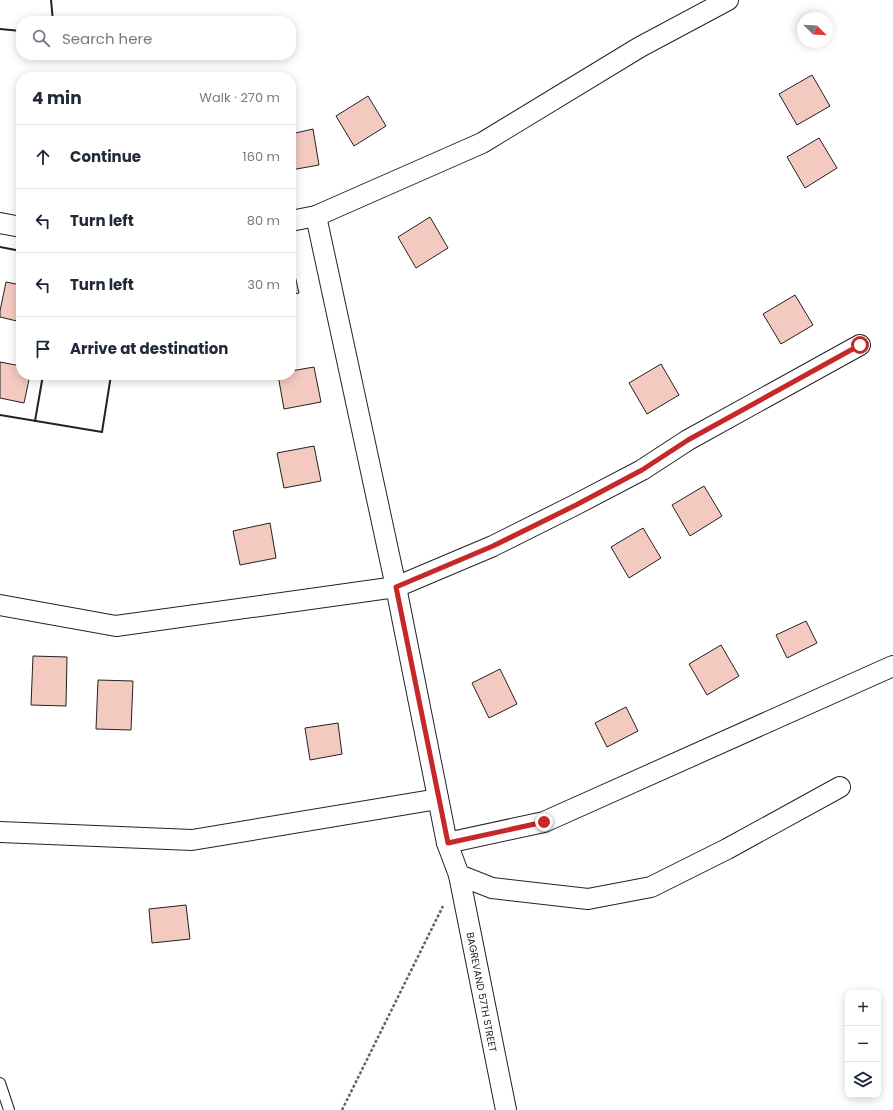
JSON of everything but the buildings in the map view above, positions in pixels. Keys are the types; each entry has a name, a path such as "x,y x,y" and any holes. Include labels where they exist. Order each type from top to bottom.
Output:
{"street":[{"path":"296,221 316,216 482,143 640,47 728,0"},
{"name":"BAGREVAND 57TH STREET","path":"316,216 396,587 438,799 448,843 459,874 506,1110"},
{"path":"0,223 16,226"},
{"path":"0,605 116,626 396,587 493,546 576,505 642,470 688,440 860,345"},
{"path":"448,843 544,822 893,666"},
{"path":"459,874 492,888 588,899 651,887 726,849 840,787"},
{"path":"0,832 192,840 438,799"}],"lane":[{"path":"0,1083 9,1110"}],"path":[{"path":"342,1110 459,874"}],"wall":[{"path":"51,0 53,16"},
{"path":"0,29 16,31"},
{"path":"0,247 16,250"},
{"path":"35,421 42,380"},
{"path":"0,415 102,432 110,380"}],"route":[{"path":"544,822 448,843 396,587 493,546 576,505 642,470 688,440 860,345"}]}
